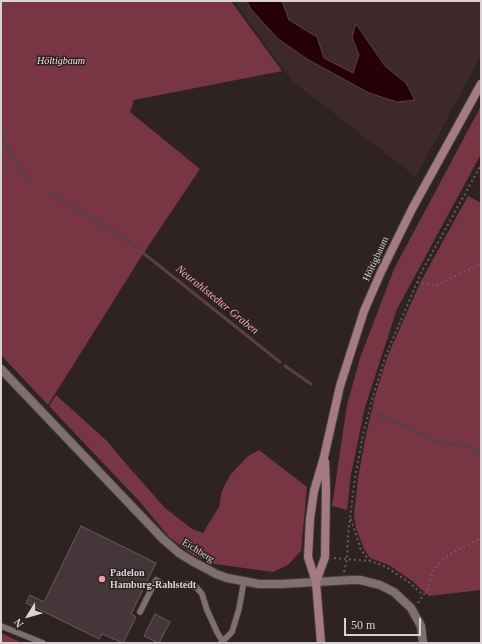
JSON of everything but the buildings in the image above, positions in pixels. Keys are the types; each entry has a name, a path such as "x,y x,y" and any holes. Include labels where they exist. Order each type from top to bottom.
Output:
{"main road":[{"name":"Höltigbaum","path":"321,643 316,582 308,557 310,519 314,491 324,457 340,386 364,311 395,241 481,84"},
{"name":"Höltigbaum","path":"316,582 325,557 326,490 324,457"}],"street":[{"name":"Eichberg","path":"1,369 163,539 179,553 202,567 227,578 244,581 268,584 360,580 371,582 387,588 401,597 415,615 421,626 423,643"}],"lane":[{"path":"140,612 156,580 165,586 189,584 202,594 207,610 222,643 232,632 239,609 244,581"},
{"path":"1,626 44,643"}],"path":[{"path":"342,581 347,559 348,535 355,478 372,396 386,355 422,271 481,165"},
{"path":"417,282 434,286 481,264"},
{"path":"351,518 361,550 370,561"},
{"path":"325,557 370,561 388,568 410,583 423,595 427,590 433,571 442,560 481,538"}],"shaded area":[{"path":"234,1 247,1 250,8 278,39 307,59 369,93 397,102 415,99 406,83 385,66 356,24 352,37 359,55 353,73 324,58 317,37 289,20 282,1 481,1 481,55 416,177 291,80"},
{"path":"247,1 282,1 289,20 317,37 324,58 353,73 359,55 352,37 356,24 385,66 406,83 415,100 397,102 369,93 307,59 278,39 250,8"}],"green space":[{"path":"1,1 231,1 282,71 134,100 130,112 200,169 141,257 48,405 1,355"},
{"path":"481,106 481,154 397,309 365,407 351,474 347,510 332,506 347,405 360,358 394,269"},
{"path":"468,196 481,203 481,590 429,596 412,581 389,565 370,558 364,549 356,528 354,515 358,478 366,435 375,396 388,355 421,281"},
{"path":"56,395 107,441 165,508 192,529 203,533 219,507 222,491 230,475 248,456 259,450 307,487 301,551 288,565 273,572 215,564 193,555 169,537 140,502 49,406"},
{"path":"1,633 22,643 1,643"}],"waterway":[{"name":"Neurahlstedter Graben","path":"1,139 30,182"},
{"name":"Neurahlstedter Graben","path":"49,192 138,248"},
{"name":"Neurahlstedter Graben","path":"142,252 280,362"},
{"name":"Neurahlstedter Graben","path":"285,366 311,384"},
{"path":"377,414 408,427 436,442 470,447 481,453"}],"place":[{"name":"Padelon Hamburg-Rahlstedt","path":"102,579"}]}
